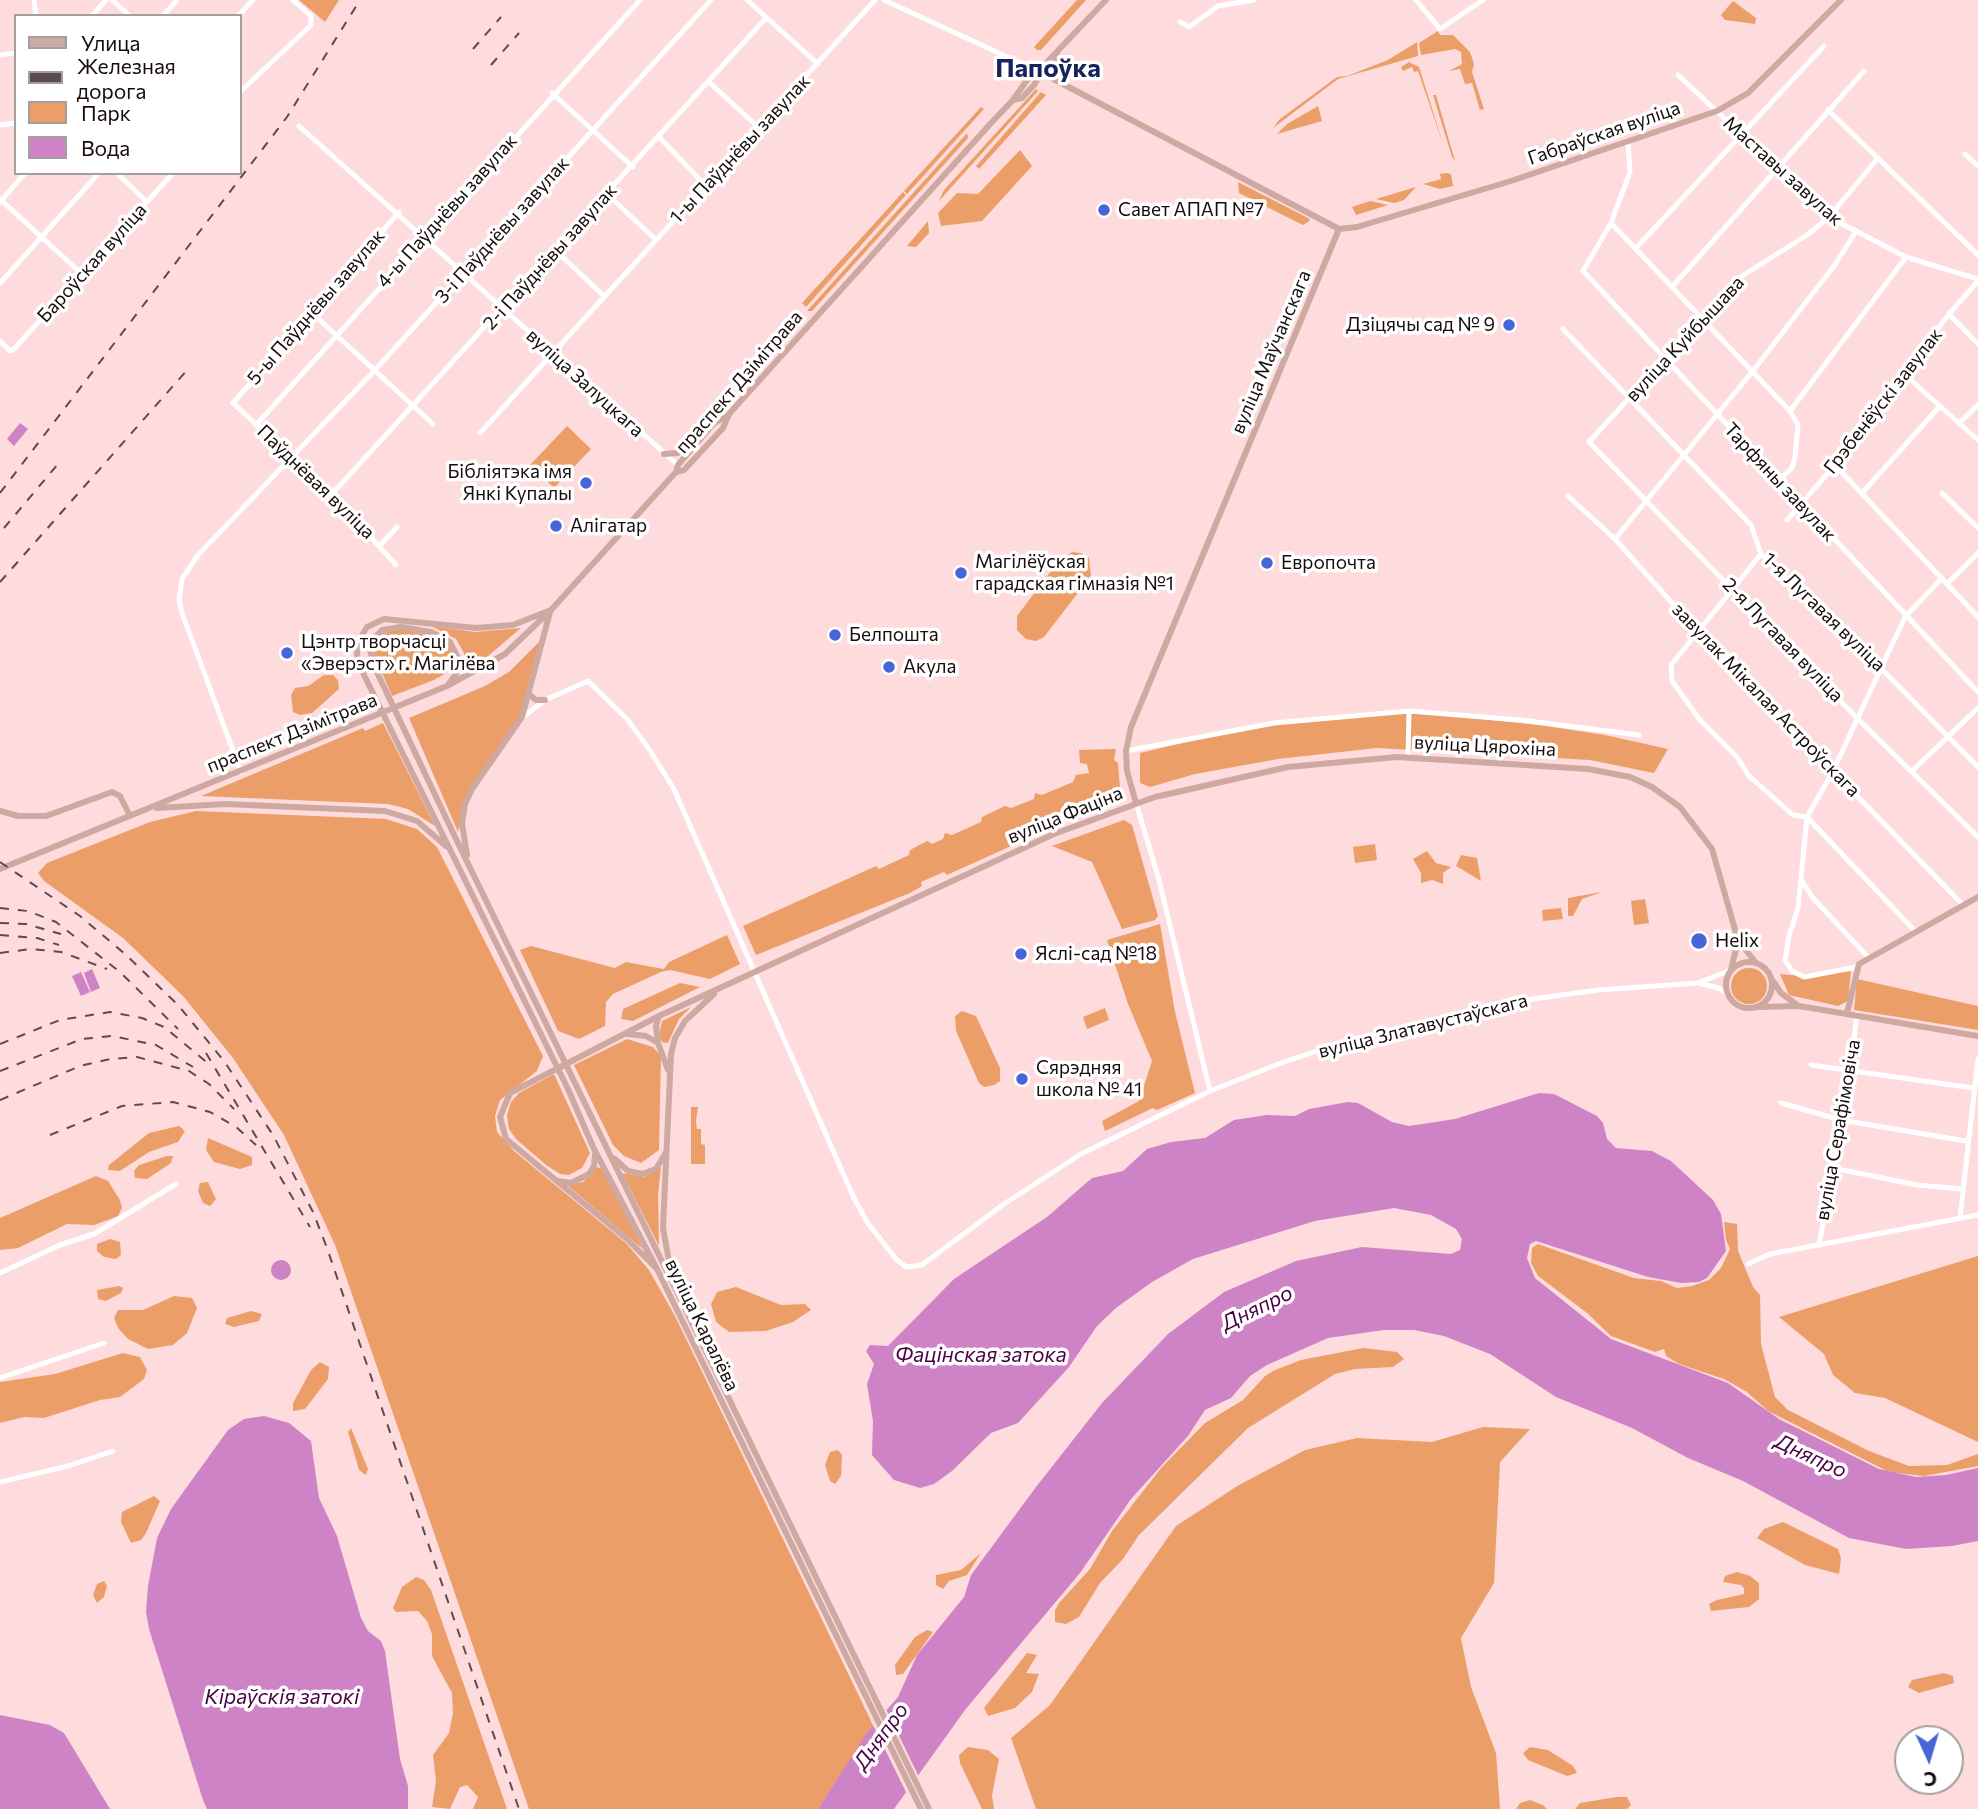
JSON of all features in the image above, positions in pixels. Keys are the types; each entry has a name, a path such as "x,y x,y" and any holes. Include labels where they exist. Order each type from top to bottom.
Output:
{"main road":[{"name":"праспект Дзімітрава","path":"0,869 447,686 505,654 551,610 679,469 723,428 729,414 1013,100 1022,98 1034,85 1040,72 1106,0"},
{"name":"Габраўская вуліца","path":"1339,229 1369,224 1628,143 1717,111 1748,93 1841,0"},
{"path":"1057,52 1052,71 1057,82"},
{"path":"1040,72 1339,229"},
{"name":"вуліца Маўчанскага","path":"1136,803 1128,784 1126,751 1131,727 1339,229"},
{"path":"664,454 678,453 699,431 729,414"},
{"path":"679,469 713,424"},
{"path":"469,867 463,840 465,804 478,779 522,717 551,610"},
{"name":"вуліца Каралёва","path":"551,610 513,625 491,628 384,619 367,627 358,642 357,655 399,748 603,1143 673,1285 921,1809"},
{"name":"вуліца Каралёва","path":"447,686 458,666 457,651 450,642 431,632 401,626 387,627 373,639 371,659 551,1045"},
{"path":"530,695 536,700 545,700"},
{"path":"399,748 411,743"},
{"name":"вуліца Цярохіна","path":"1136,803 1264,771 1408,757 1588,769 1623,775 1652,787 1680,807 1712,849 1738,940 1757,964"},
{"path":"0,811 18,816 46,816 112,792 120,796 130,816"},
{"path":"148,809 194,803 385,811 426,826 454,856"},
{"name":"вуліца Фаціна","path":"552,1179 516,1149 502,1132 499,1116 510,1093 659,1016 1054,834 1136,803"},
{"path":"1847,1013 1852,1003 1857,967 1868,957 1978,897"},
{"name":"вуліца Цярохіна","path":"1731,970 1738,940"},
{"path":"1799,1006 1781,993 1757,964 1743,963 1731,970 1727,985 1728,995 1744,1008 1799,1006 1978,1036"},
{"path":"1758,1007 1769,998 1772,981"},
{"path":"673,1285 663,1228 669,1073 675,1038 685,1021 718,990"},
{"path":"659,1016 656,1026 658,1043 669,1073"},
{"path":"625,1034 646,1036 658,1043"},
{"name":"вуліца Каралёва","path":"572,1087 594,1149 929,1809"},
{"path":"603,1143 621,1167 642,1174 656,1169 667,1149"},
{"path":"552,1179 571,1183 589,1174 596,1159 594,1149"},
{"path":"552,1179 628,1240 657,1269"}],"street":[{"path":"94,14 106,0"},
{"path":"112,0 128,14"},
{"path":"165,14 177,0"},
{"path":"240,14 253,0"},
{"path":"242,90 313,20 293,0"},
{"name":"4-ы Паўднёвы завулак","path":"256,425 552,93 640,0"},
{"name":"3-і Паўднёвы завулак","path":"241,772 188,632 180,592 182,579 194,560 375,370 711,0"},
{"path":"747,0 818,64"},
{"name":"1-ы Паўднёвы завулак","path":"480,433 874,0"},
{"path":"884,0 1040,72"},
{"path":"1180,22 1189,27 1218,6 1254,0"},
{"path":"1416,0 1437,27 1444,28 1483,0"},
{"name":"2-і Паўднёвы завулак","path":"332,494 766,18"},
{"path":"1636,248 1740,133 1824,46"},
{"path":"1672,287 1864,71"},
{"name":"Маставы завулак","path":"1678,75 1829,217 1855,233 1906,257 1978,280"},
{"path":"709,82 758,127"},
{"path":"552,93 632,167"},
{"path":"1828,110 1978,255"},
{"name":"вуліца Залуцкага","path":"299,126 399,212 679,469"},
{"path":"659,137 706,186"},
{"path":"1628,143 1630,172 1611,223 1790,411 1798,425 1795,457 1792,468 1781,478"},
{"path":"1965,153 1978,166"},
{"name":"вуліца Куйбышава","path":"1589,442 1739,278 1807,235 1829,217 1878,158"},
{"path":"23,175 1,201 43,236 83,275"},
{"path":"0,283 97,175"},
{"path":"119,175 147,202"},
{"name":"Бароўская вуліца","path":"0,341 10,351 83,275 171,175"},
{"path":"607,194 655,239"},
{"name":"5-ы Паўднёвы завулак","path":"233,402 399,212"},
{"name":"Тарфяны завулак","path":"1611,223 1583,271 1717,415 1781,478 1801,504 1905,617 1978,692"},
{"path":"1615,540 1752,372 1834,266 1855,233"},
{"path":"555,250 603,295"},
{"path":"1790,411 1906,257"},
{"name":"Грэбенёўскі завулак","path":"1787,520 1835,465 1949,314 1978,280"},
{"path":"311,312 433,424"},
{"path":"1949,314 1978,344"},
{"name":"1-я Лугавая вуліца","path":"1563,329 1751,525 1761,554 1880,667 1978,767"},
{"path":"1905,375 1978,440"},
{"name":"Паўднёвая вуліца","path":"233,402 332,494 381,544 396,565"},
{"path":"1960,422 1978,405"},
{"path":"1863,492 1939,407"},
{"name":"2-я Лугавая вуліца","path":"1589,442 1858,719 1978,838"},
{"path":"1835,465 1978,617"},
{"path":"1942,493 1978,528"},
{"name":"завулак Мікалая Астроўскага","path":"1568,496 1615,540 1698,631 1963,905"},
{"path":"381,544 397,527"},
{"path":"1947,584 1978,553"},
{"path":"1761,554 1671,665 1672,681 1700,720 1737,757 1749,776 1793,815 1807,817 1915,931"},
{"path":"1857,967 1804,977 1792,971 1785,960 1802,881 1807,817 1833,771 1905,617 1942,578"},
{"path":"522,717 545,700 588,681 635,729 674,789 832,1152 867,1222 896,1259 906,1267 922,1265 1004,1204 1081,1154 1210,1091"},
{"path":"1912,771 1978,708"},
{"path":"1408,757 1409,711"},
{"path":"1126,751 1274,723 1409,711 1521,720 1639,735"},
{"name":"вуліца Фаціна","path":"1136,803 1158,876 1210,1091"},
{"path":"1802,881 1813,898 1868,957"},
{"path":"1698,983 1731,970"},
{"path":"1698,983 1719,988 1728,995"},
{"name":"вуліца Златавустаўскага","path":"1210,1091 1344,1042 1511,1002 1698,983"},
{"name":"вуліца Серафімовіча","path":"1819,1245 1850,1071 1857,1014"},
{"path":"1960,1218 1966,1141 1978,1059"},
{"path":"1811,1065 1973,1088"},
{"path":"1781,1103 1841,1120 1966,1141"},
{"path":"1833,1168 1917,1185 1962,1189"},
{"path":"0,1273 60,1245 94,1234 176,1184"},
{"path":"1748,1264 1770,1254 1978,1214"},
{"path":"0,1378 104,1343"},
{"path":"0,1482 68,1466 113,1451"}],"green space":[{"path":"299,0 339,0 325,22"},
{"path":"1077,0 1086,0 1041,50 1037,50 1034,47"},
{"path":"1733,1 1756,18 1755,24 1725,20 1721,15"},
{"path":"1438,31 1440,35 1453,35 1470,52 1474,64 1472,72 1484,109 1480,110 1472,83 1465,84 1460,69 1449,71 1462,64 1461,52 1455,49 1421,55 1419,43"},
{"path":"1417,42 1418,56 1338,79 1273,128 1280,119 1337,77 1347,76 1388,60"},
{"path":"1409,62 1419,67 1444,147 1418,71 1414,72 1412,67 1403,71 1401,67"},
{"path":"1036,89 1038,91 939,201 944,190"},
{"path":"1041,92 1046,95 979,169 976,166"},
{"path":"1433,95 1436,95 1455,161 1452,157"},
{"path":"1318,106 1322,121 1277,134 1287,124"},
{"path":"981,107 984,109 907,194 904,191"},
{"path":"967,133 968,138 812,311 807,311"},
{"path":"1020,150 1032,166 982,221 941,226 938,213 957,193 978,194"},
{"path":"1440,174 1451,174 1453,186 1440,189 1423,184 1441,179"},
{"path":"1238,182 1310,219 1303,225 1239,193"},
{"path":"1416,187 1404,200 1394,203 1376,199"},
{"path":"903,192 906,195 806,307 802,303"},
{"path":"1370,201 1388,205 1356,215 1352,207"},
{"path":"928,221 929,233 916,247 907,246"},
{"path":"567,426 591,449 554,488 530,465"},
{"path":"1072,552 1089,558 1091,576 1044,637 1036,641 1026,639 1017,630 1017,616 1060,559"},
{"path":"431,626 475,632 521,628 488,656 465,667 464,653 456,639"},
{"path":"403,629 440,638 449,643 455,661 450,671 434,680 392,696 374,654 375,647 382,633"},
{"path":"541,640 520,718 465,799 458,832 409,718 485,686 509,672"},
{"path":"324,675 333,675 338,680 339,689 312,713 300,715 293,712 291,695 295,688 308,686"},
{"path":"1421,713 1539,725 1605,735 1668,749 1654,773 1590,760 1377,748 1278,759 1195,774 1150,787 1140,783 1140,753 1247,728 1352,716"},
{"path":"383,723 435,826 408,809 388,804 201,796 363,728 365,731"},
{"path":"1116,749 1114,760 1118,763 1120,788 1113,804 1072,819 1054,819 1042,824 1031,837 947,875 944,872 921,882 922,886 910,893 756,955 743,926 876,866 879,869 909,855 910,850 927,841 932,844 943,839 945,833 952,835 981,822 982,817 1005,806 1011,808 1034,799 1035,793 1042,795 1073,782 1076,775 1089,773 1087,764 1080,763 1079,750"},
{"path":"196,811 386,819 417,829 437,847 543,1056 537,1071 500,1100 495,1116 497,1132 514,1151 627,1244 649,1270 675,1316 873,1725 818,1809 529,1809 335,1245 284,1135 233,1058 183,996 123,938 44,881 38,873 47,863 150,822"},
{"path":"1124,820 1132,825 1158,916 1155,920 1122,929 1092,862 1052,846"},
{"path":"1375,844 1377,860 1355,863 1353,847"},
{"path":"1427,851 1436,863 1451,867 1443,873 1443,884 1432,880 1421,883 1421,873 1413,859"},
{"path":"1461,855 1477,858 1481,881 1456,866"},
{"path":"1602,892 1582,899 1573,916 1568,916 1568,898"},
{"path":"1645,899 1649,923 1634,925 1631,901"},
{"path":"1561,908 1563,919 1543,921 1542,910"},
{"path":"1160,924 1175,1012 1195,1093 1157,1110 1153,1108 1105,1131 1102,1121 1139,1101 1152,1061 1128,1004 1107,940"},
{"path":"727,935 740,964 710,979 670,970 661,972 613,994 606,1002 605,1026 579,1039 558,1031 520,950 531,946 615,968 626,962 664,969 669,962"},
{"path":"1749,968 1762,973 1767,986 1762,999 1749,1004 1736,999 1731,986 1736,973"},
{"path":"1851,971 1848,1001 1838,1006 1789,995 1780,974 1800,976"},
{"path":"1857,979 1978,1006 1978,1030 1854,1010"},
{"path":"680,983 700,987 633,1021 621,1019 623,1009"},
{"path":"691,1007 679,1019 668,1043 662,1042 659,1035 662,1021"},
{"path":"1105,1008 1109,1020 1087,1029 1083,1017"},
{"path":"962,1011 976,1016 1000,1068 1000,1081 994,1085 984,1087 979,1083 956,1031 955,1016"},
{"path":"627,1039 653,1047 661,1056 659,1150 641,1163 624,1156 613,1145 574,1065"},
{"path":"554,1074 590,1153 582,1168 569,1175 560,1174 546,1165 516,1139 509,1129 507,1115 511,1102 519,1093"},
{"path":"691,1107 698,1107 696,1121 697,1129 701,1129 701,1144 705,1145 705,1164 691,1164"},
{"path":"179,1126 185,1131 178,1142 149,1152 120,1171 108,1170 109,1165 149,1133"},
{"path":"208,1138 252,1157 252,1165 240,1169 214,1162 206,1150"},
{"path":"173,1156 171,1163 147,1179 135,1178 134,1171 139,1165"},
{"path":"597,1167 602,1169 643,1249 567,1185 583,1182"},
{"path":"661,1167 658,1195 659,1246 622,1173 644,1177"},
{"path":"96,1176 108,1181 120,1200 122,1208 118,1216 94,1225 67,1224 18,1248 0,1250 0,1218"},
{"path":"208,1182 216,1199 210,1206 203,1203 198,1191 200,1183"},
{"path":"1724,1222 1737,1224 1738,1251 1753,1287 1760,1295 1761,1344 1775,1397 1788,1410 1869,1451 1909,1466 1947,1465 1978,1454 1978,1466 1924,1476 1889,1472 1768,1411 1747,1392 1724,1379 1679,1364 1666,1356 1664,1349 1655,1352 1611,1336 1587,1313 1538,1276 1531,1263 1532,1248 1538,1244 1634,1278 1661,1281 1677,1288 1692,1286 1709,1280 1721,1268 1730,1249"},
{"path":"110,1239 120,1242 121,1255 116,1259 104,1257 97,1251 97,1244"},
{"path":"1978,1256 1978,1442 1885,1398 1855,1393 1833,1375 1824,1354 1779,1317"},
{"path":"119,1286 123,1288 121,1293 106,1301 98,1299 97,1290"},
{"path":"736,1287 781,1305 805,1304 811,1310 793,1322 766,1331 729,1332 716,1322 711,1304 717,1292"},
{"path":"174,1296 192,1298 197,1308 187,1333 173,1345 148,1349 128,1339 118,1328 114,1318 118,1310 143,1310"},
{"path":"251,1311 262,1314 259,1321 234,1327 225,1324 227,1318"},
{"path":"1363,1348 1397,1352 1404,1359 1393,1367 1355,1369 1335,1374 1248,1428 1139,1535 1123,1559 1100,1583 1079,1617 1066,1624 1055,1622 1055,1610 1059,1603 1090,1569 1112,1531 1161,1468 1205,1423 1243,1400 1265,1376 1275,1370 1301,1360"},
{"path":"123,1353 140,1357 147,1370 144,1379 120,1397 100,1400 44,1418 24,1417 0,1423 0,1382 55,1374"},
{"path":"320,1362 329,1367 328,1379 305,1409 293,1411 293,1403 311,1370"},
{"path":"1483,1427 1530,1429 1500,1462 1494,1583 1461,1638 1471,1687 1496,1753 1500,1809 1036,1809 1011,1738 1050,1705 1176,1526 1239,1485 1305,1450 1357,1438 1432,1442"},
{"path":"351,1428 368,1469 366,1475 359,1470 348,1432"},
{"path":"838,1450 842,1455 841,1476 835,1484 830,1481 825,1465 830,1452"},
{"path":"154,1496 160,1501 146,1533 141,1540 131,1543 121,1522 122,1512"},
{"path":"1783,1522 1838,1549 1841,1558 1839,1574 1805,1565 1757,1538 1764,1529"},
{"path":"981,1553 967,1575 949,1581 943,1589 936,1585 936,1575 961,1570"},
{"path":"1737,1572 1750,1576 1759,1583 1759,1599 1749,1607 1711,1611 1709,1604 1744,1594 1741,1585 1723,1582 1725,1576"},
{"path":"416,1577 424,1580 431,1590 507,1809 473,1809 478,1797 467,1785 460,1787 450,1809 432,1807 436,1781 433,1755 449,1733 453,1713 452,1693 432,1656 432,1634 427,1621 418,1611 396,1612 393,1608 402,1587"},
{"path":"104,1581 107,1586 104,1597 97,1603 93,1595 97,1584"},
{"path":"927,1630 933,1632 903,1674 896,1675 895,1665 915,1637"},
{"path":"1027,1653 1037,1655 1026,1673 1039,1674 1032,1692 1015,1708 988,1716 984,1708"},
{"path":"1944,1673 1953,1676 1954,1683 1919,1693 1908,1687 1912,1680"},
{"path":"968,1747 988,1750 999,1759 992,1795 994,1809 982,1809 960,1763 959,1755"},
{"path":"1530,1747 1548,1750 1573,1766 1577,1773 1567,1776 1528,1760 1523,1753"},
{"path":"1627,1797 1631,1805 1627,1809 1575,1809 1580,1803"},
{"path":"1530,1800 1547,1809 1516,1809 1520,1803"}],"water":[{"path":"20,423 28,429 14,446 7,439"},
{"path":"92,969 100,988 91,992 84,973"},
{"path":"81,972 90,992 81,996 72,976"},
{"path":"1539,1093 1554,1094 1597,1116 1603,1123 1607,1139 1616,1148 1652,1151 1671,1161 1713,1200 1721,1214 1726,1251 1707,1278 1699,1282 1681,1283 1648,1277 1536,1241 1530,1244 1527,1258 1535,1278 1611,1339 1728,1383 1779,1419 1879,1469 1916,1477 1946,1475 1978,1468 1978,1541 1906,1549 1849,1538 1743,1481 1688,1458 1632,1428 1556,1397 1490,1354 1444,1336 1414,1330 1384,1330 1328,1338 1267,1365 1250,1376 1231,1398 1205,1410 1188,1436 1131,1499 1080,1573 965,1710 894,1809 818,1809 868,1731 898,1697 917,1655 964,1597 971,1575 1102,1403 1168,1334 1224,1292 1296,1261 1362,1247 1451,1254 1460,1250 1462,1239 1456,1229 1431,1215 1394,1208 1315,1221 1193,1259 1152,1282 1116,1308 1097,1326 1069,1367 1018,1423 991,1433 952,1471 934,1484 920,1488 894,1480 872,1455 873,1421 867,1384 874,1364 866,1351 870,1345 888,1346 954,1279 1047,1217 1092,1178 1123,1171 1147,1149 1171,1142 1205,1138 1234,1120 1267,1115 1295,1116 1309,1109 1348,1102 1358,1103 1392,1122 1409,1126 1455,1119"},
{"path":"281,1260 288,1263 291,1270 288,1277 281,1280 274,1277 271,1270 274,1263"},
{"name":"Кіраўскія затокі","path":"264,1416 289,1423 311,1441 319,1498 337,1536 361,1618 368,1631 381,1641 385,1651 400,1759 408,1786 408,1809 207,1809 203,1800 149,1629 146,1612 148,1586 157,1538 171,1509 228,1430 244,1419"},
{"path":"0,1715 50,1725 64,1733 110,1809 0,1809"}],"pier":[{"path":"885,1707 919,1777 907,1794 871,1721"}],"railway":[{"path":"0,493 287,117 360,0"},
{"path":"473,49 501,17"},
{"path":"491,65 519,33"},
{"path":"0,582 188,369"},
{"path":"4,528 58,464"},
{"path":"0,862 80,916 125,954 178,1005 224,1061 273,1135 313,1212 327,1248 519,1809"},
{"path":"0,908 28,911 56,922 120,972 178,1029"},
{"path":"0,923 26,924 61,934"},
{"path":"0,935 37,938 59,945"},
{"path":"0,953 31,949 61,952 107,969"},
{"path":"0,1044 60,1020 110,1012 142,1018 164,1027 209,1064"},
{"path":"0,1071 82,1039 112,1036 156,1045 193,1067"},
{"path":"206,1053 310,1227"},
{"path":"0,1100 80,1066 110,1059 137,1057 189,1071 209,1084 234,1109"},
{"path":"50,1135 122,1106 173,1102 210,1112 236,1127 256,1145"}],"place":[{"name":"Савет АПАП №7","path":"1104,210"},
{"name":"Дзіцячы сад № 9","path":"1509,325"},
{"name":"Бібліятэка імя Янкі Купалы","path":"586,483"},
{"name":"Алігатар","path":"556,526"},
{"name":"Европочта","path":"1267,563"},
{"name":"Магілёўская гарадская гімназія №1","path":"961,573"},
{"name":"Белпошта","path":"835,635"},
{"name":"Цэнтр творчасці «Эверэст» г. Магілёва","path":"287,653"},
{"name":"Акула","path":"889,667"},
{"name":"Helix","path":"1699,941"},
{"name":"Яслі-сад №18","path":"1021,954"},
{"name":"Сярэдняя школа № 41","path":"1022,1079"}],"district":[{"name":"Папоўка","path":"1048,68"}],"water label":[{"name":"Дняпро","path":"1257,1308"},
{"name":"Фацінская затока","path":"981,1355"},
{"name":"Дняпро","path":"1811,1456"},
{"name":"Дняпро","path":"881,1736"}]}
